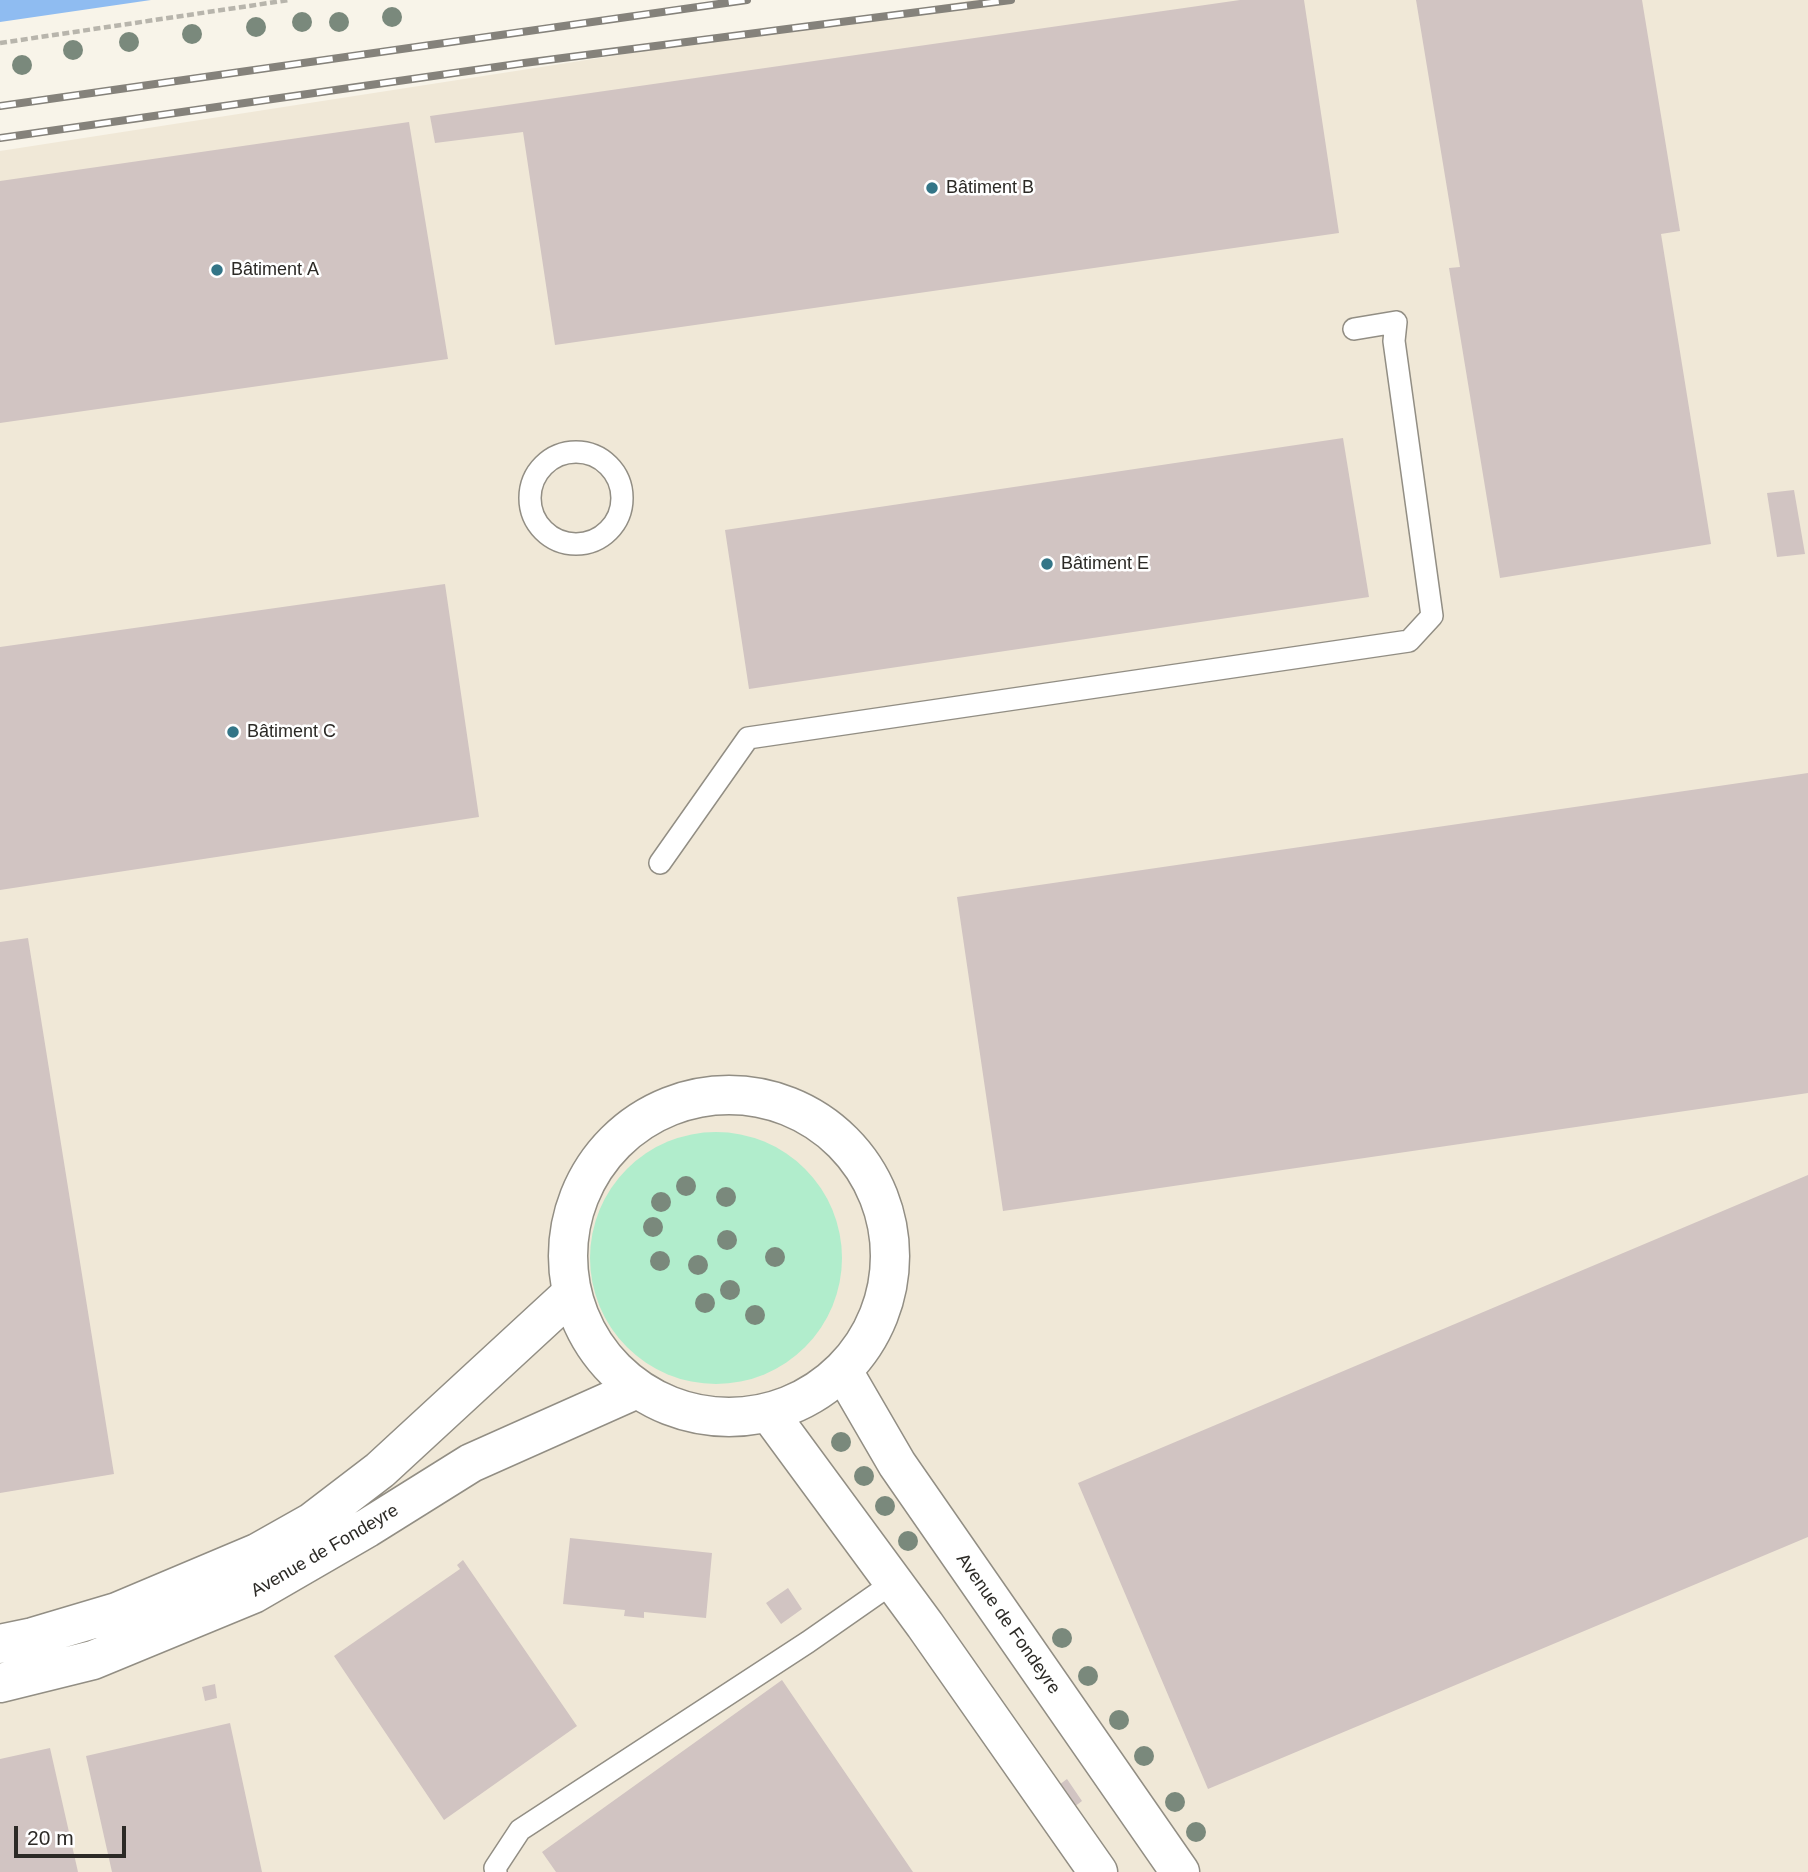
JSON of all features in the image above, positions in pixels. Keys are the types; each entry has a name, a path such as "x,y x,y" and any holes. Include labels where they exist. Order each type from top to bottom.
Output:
{"street":[{"path":"747,1095 788,1105 828,1128 859,1161 881,1201 890,1246 887,1292 870,1335 843,1371 821,1389 797,1403 769,1413 735,1418 700,1416 667,1406 637,1389 607,1363 585,1330 572,1293 567,1247 576,1201 598,1160 631,1126 666,1106 704,1096 747,1095"},
{"name":"Avenue de Fondeyre","path":"0,1644 117,1612 257,1553 312,1522 380,1470 572,1293"},
{"name":"Avenue de Fondeyre","path":"843,1371 897,1464 1180,1872"},
{"name":"Avenue de Fondeyre","path":"0,1683 93,1660 253,1594 367,1528 471,1463 637,1389"},
{"path":"769,1413 894,1582 1098,1872"}],"lane":[{"path":"660,863 748,738 1409,641 1432,616 1394,341 1396,322 1354,329"},
{"path":"584,453 607,463 617,475 622,490 622,506 616,522 606,534 584,543 560,541 546,533 536,520 531,505 531,489 536,474 547,462 561,454 584,453"},
{"path":"496,1872 495,1868 520,1830 808,1642 894,1582"}],"path":[{"path":"0,43 289,0"}],"shaded area":[{"path":"973,0 1808,0 1808,1872 0,1872 0,151"}],"green space":[{"path":"704,1132 728,1132 764,1141 796,1160 814,1178 837,1221 842,1258 840,1283 833,1306 814,1338 796,1356 753,1379 728,1384 704,1384 668,1375 636,1356 618,1338 595,1295 590,1270 590,1246 599,1210 618,1178 636,1160 679,1137"}],"water":[{"path":"0,0 151,0 0,22"}],"building":[{"name":"Bâtiment B","path":"1240,0 1304,0 1339,233 555,345 523,132 435,143 430,116"},
{"path":"1416,0 1642,0 1680,231 1661,234 1711,544 1500,578 1449,268 1460,267"},
{"name":"Bâtiment A","path":"409,122 448,359 0,423 0,181"},
{"name":"Bâtiment E","path":"1343,438 1369,597 749,689 725,530"},
{"path":"1794,490 1805,554 1777,557 1767,493"},
{"name":"Bâtiment C","path":"445,584 479,817 0,890 0,647"},
{"path":"1808,773 1808,1093 1003,1211 957,897"},
{"path":"28,938 114,1474 0,1493 0,942"},
{"path":"1808,1175 1808,1537 1208,1789 1078,1483"},
{"path":"570,1538 712,1553 706,1618 644,1612 644,1618 624,1616 625,1610 563,1604"},
{"path":"463,1560 577,1726 444,1820 334,1656 460,1569 457,1565"},
{"path":"788,1588 802,1609 781,1624 766,1603"},
{"path":"782,1680 913,1872 556,1872 542,1852"},
{"path":"215,1684 217,1698 205,1701 202,1687"},
{"path":"230,1723 262,1872 112,1872 86,1756"},
{"path":"50,1748 78,1872 0,1872 0,1759"},
{"path":"1067,1779 1082,1801 1070,1810 1055,1788"}],"railway":[{"path":"0,106 747,0"},
{"path":"0,138 524,63 1011,0"}],"place":[{"name":"Bâtiment B","path":"932,188"},
{"name":"Bâtiment A","path":"217,270"},
{"name":"Bâtiment E","path":"1047,564"},
{"name":"Bâtiment C","path":"233,732"}]}
